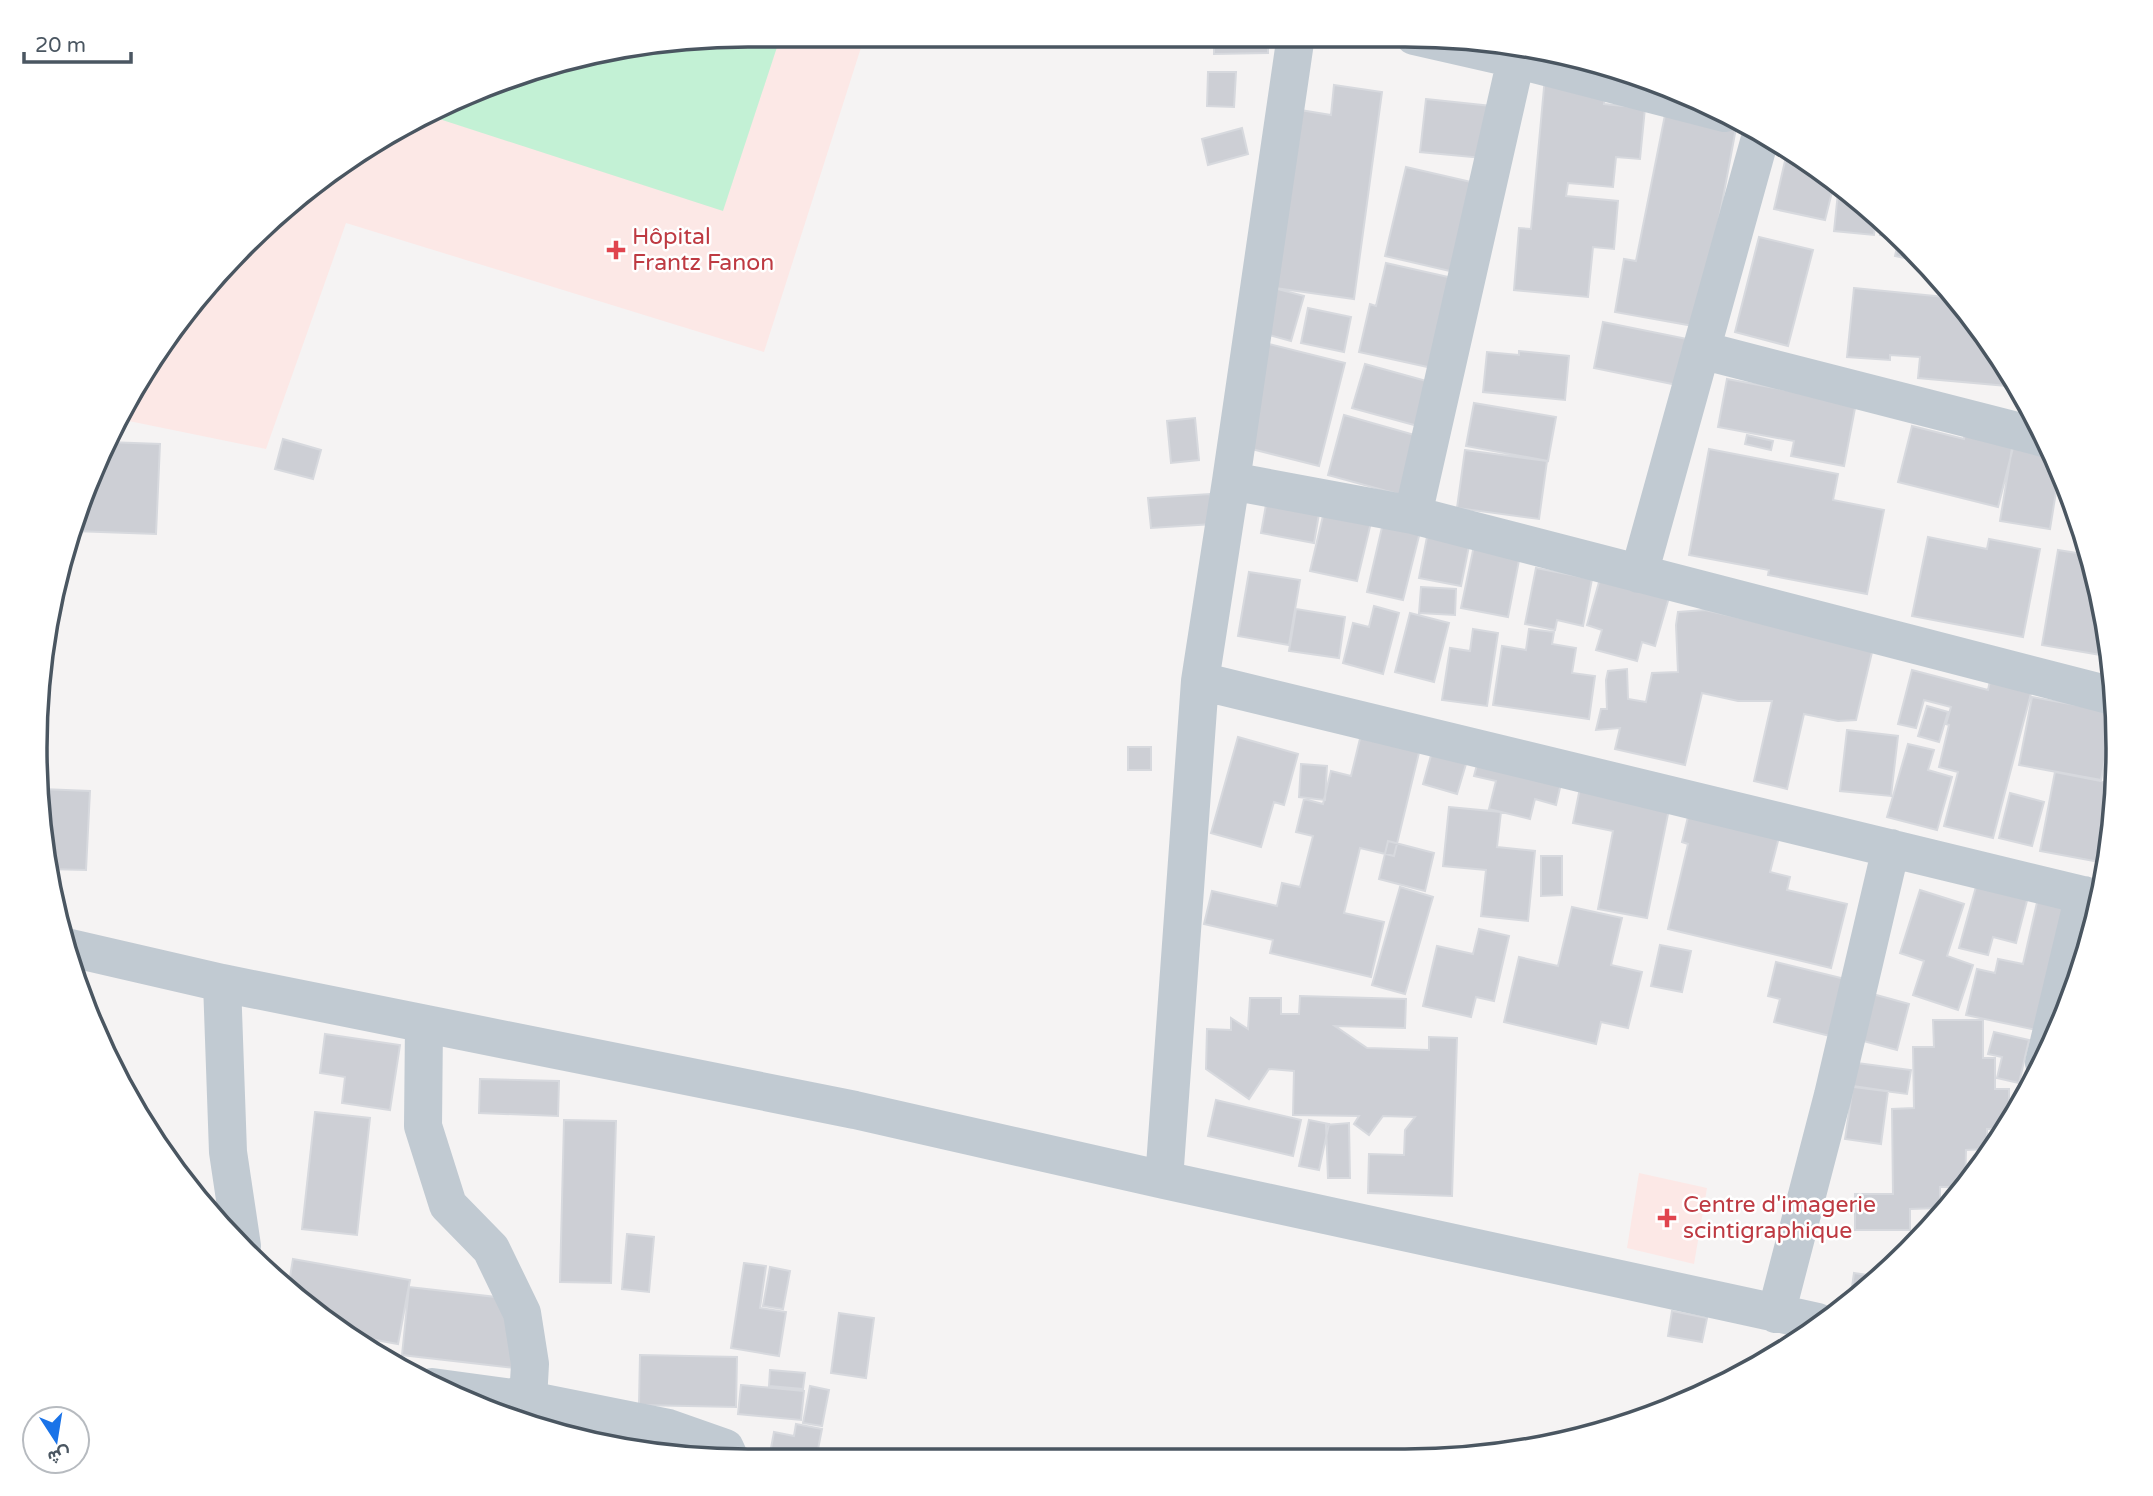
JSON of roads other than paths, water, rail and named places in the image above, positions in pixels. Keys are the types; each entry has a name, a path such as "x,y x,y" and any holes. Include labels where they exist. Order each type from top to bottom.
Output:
{"street":[{"path":"1164,1180 1200,681 1294,47"},
{"path":"1413,515 1516,56"},
{"path":"1567,67 1641,88"},
{"path":"1639,574 1759,143"},
{"path":"1701,351 2031,435"},
{"path":"1231,481 1413,515 2103,693"},
{"path":"1200,681 2089,896"},
{"path":"1776,1314 1833,1095 1891,848"},
{"path":"77,950 222,983 855,1110 1809,1320"},
{"path":"222,983 228,1152 240,1230"},
{"path":"424,1024 423,1126 448,1205 491,1249 522,1313 530,1364 528,1400"},
{"path":"475,1393 528,1400 668,1429 725,1448"}],"place":[{"name":"Hôpital Frantz Fanon","path":"616,250"},
{"name":"Centre d'imagerie scintigraphique","path":"1667,1218"}]}
